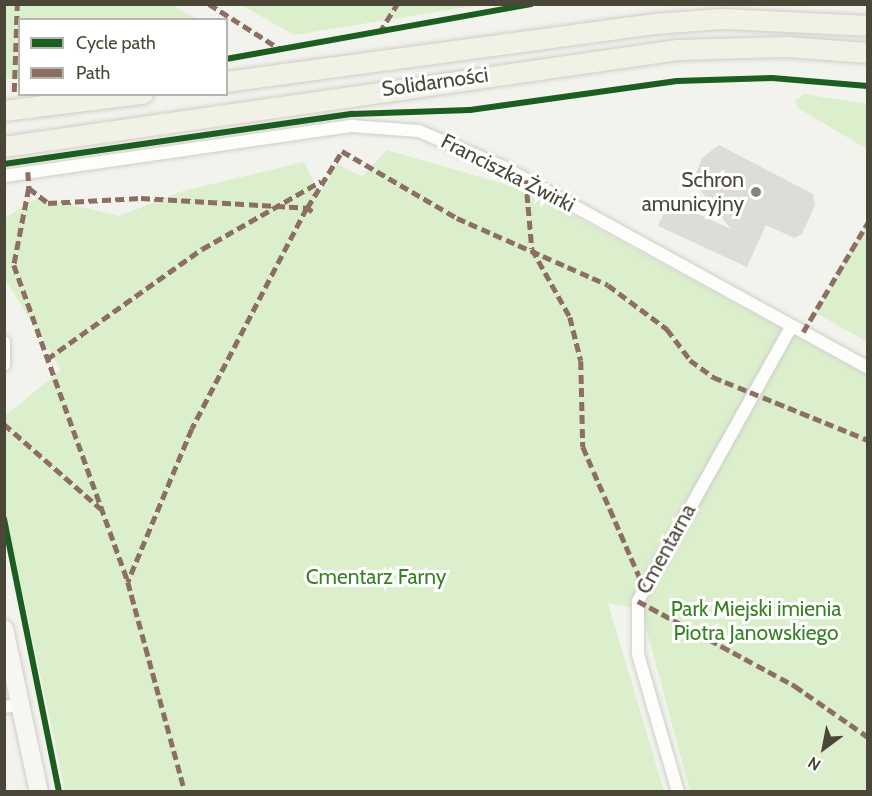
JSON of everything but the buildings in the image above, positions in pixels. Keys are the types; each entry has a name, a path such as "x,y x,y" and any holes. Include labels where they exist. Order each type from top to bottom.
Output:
{"main road":[{"path":"826,22 867,21"},
{"name":"Solidarności","path":"228,82 655,24 826,22 867,26"},
{"name":"Solidarności","path":"4,147 678,50 845,50 867,55"},
{"path":"4,111 127,96"}],"street":[{"name":"Franciszka Żwirki","path":"4,176 352,126 419,131 503,167 867,368"},
{"name":"Cmentarna","path":"678,792 638,654 638,601 792,326"},
{"path":"4,342 4,365"},
{"path":"4,629 13,706 39,792"}],"green space":[{"path":"4,5 172,5 195,18 18,18 18,77 5,79"},
{"path":"241,5 479,5 294,35"},
{"path":"804,94 867,104 867,149 798,108 795,101"},
{"path":"387,150 528,191 867,375 867,791 690,791 641,609 608,603 664,791 65,791 4,505 5,416 61,370 5,279 5,218 39,197 119,216 183,191 304,162 320,195 337,164 362,177"},
{"path":"867,224 867,342 816,313"}],"marked path":[{"path":"14,92 17,4"},
{"path":"209,4 280,49"},
{"path":"379,33 397,4"},
{"path":"312,212 307,208 342,151 457,218 608,285 667,329 690,360 713,377 868,440"},
{"path":"28,172 29,188 48,203 141,198 307,208 192,429 128,582"},
{"path":"526,180 532,249 570,317 581,361 583,447 644,587"},
{"path":"47,359 202,249 321,181"},
{"path":"29,188 14,265 128,582 185,792"},
{"path":"803,332 868,222"},
{"path":"4,424 101,509"},
{"path":"638,601 795,686 868,737"}],"cycle path":[{"path":"228,59 531,4"},
{"path":"4,164 352,114 470,110 677,81 772,78 868,86"},
{"path":"4,519 59,792"}],"place":[{"name":"Schron amunicyjny","path":"756,192"}],"park label":[{"name":"Cmentarz Farny","path":"376,577"},
{"name":"Park Miejski imienia Piotra Janowskiego","path":"756,621"}]}
